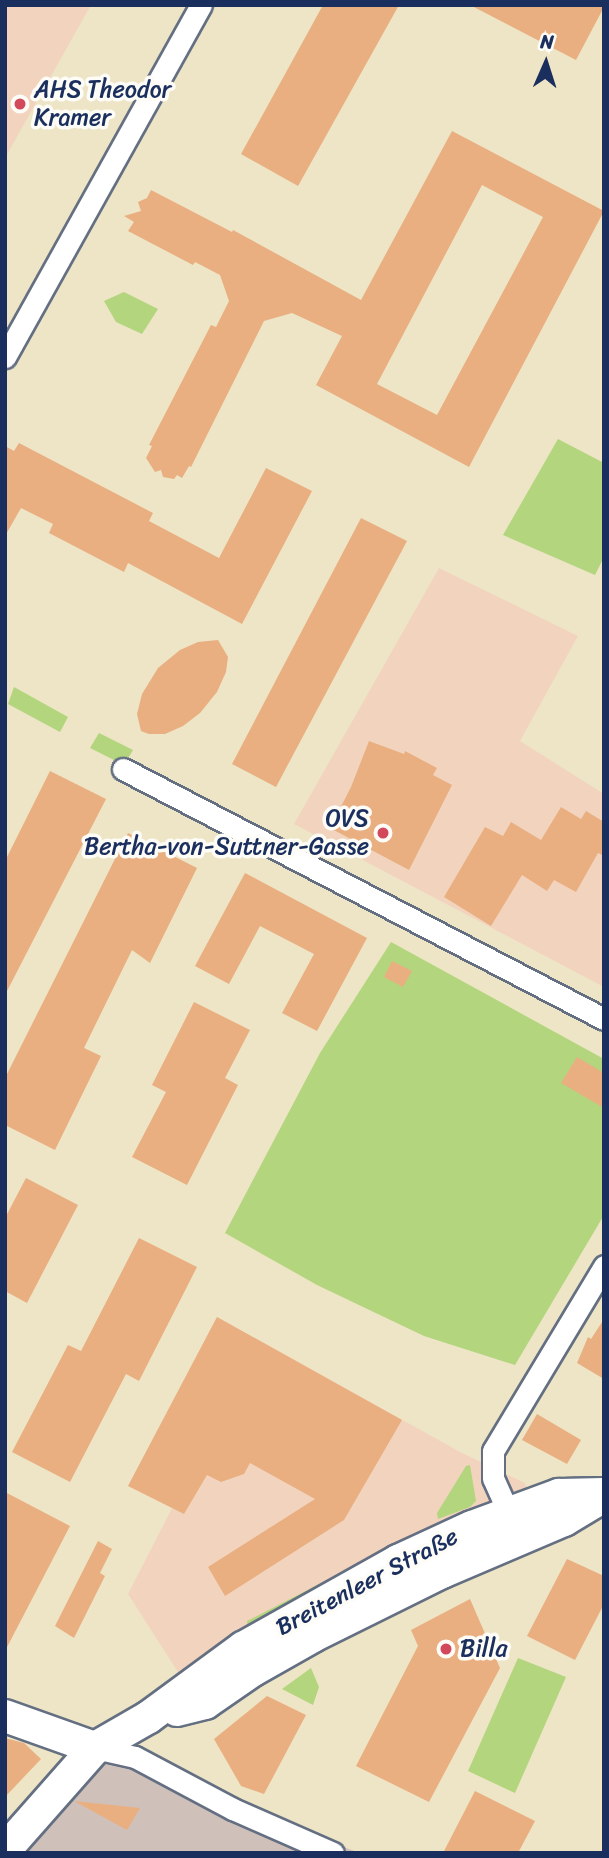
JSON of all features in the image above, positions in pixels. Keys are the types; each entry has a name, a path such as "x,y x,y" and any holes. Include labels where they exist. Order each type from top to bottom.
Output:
{"main road":[{"name":"Breitenleer Straße","path":"5,1850 95,1748 149,1717 243,1648 398,1561 515,1526 564,1520 604,1495"},
{"path":"5,1716 95,1748"}],"street":[{"path":"5,357 201,5"},
{"path":"123,769 604,1019"},
{"path":"515,1526 493,1478 493,1451 604,1265"},
{"path":"95,1748 135,1757 233,1809 333,1853"}],"shaded area":[{"name":"AHS Theodor Kramer","path":"5,5 91,5 5,158"},
{"path":"439,568 578,636 520,741 604,794 604,987 294,824"},
{"path":"217,1317 462,1453 525,1483 543,1535 183,1680 128,1594 172,1508 128,1486"},
{"path":"126,1745 267,1820 360,1853 6,1853"}],"green space":[{"path":"124,292 158,309 142,334 116,322 104,301"},
{"path":"558,439 604,463 604,557 595,575 503,535"},
{"path":"14,687 68,717 60,732 8,704"},
{"path":"99,733 133,750 124,765 90,748"},
{"path":"391,942 604,1059 604,1215 515,1365 424,1336 317,1285 225,1233 320,1053"},
{"path":"470,1465 476,1501 470,1507 438,1519 437,1513 466,1466"},
{"path":"360,1563 363,1568 248,1631 247,1621"},
{"path":"518,1658 566,1677 515,1793 468,1771"},
{"path":"311,1668 319,1687 313,1705 282,1689"}],"building":[{"path":"323,5 399,5 298,186 241,154"},
{"path":"470,5 604,5 604,7 576,60"},
{"path":"452,131 604,211 469,467 316,385 342,336 292,313 264,321 191,467 189,466 182,478 177,475 174,479 163,477 161,470 155,472 146,458 152,446 149,445 211,325 216,327 229,301 220,275 195,262 193,265 128,231 134,222 124,216 141,211 138,202 147,198 151,190 232,232 233,230 361,300","holes":["482,185 543,217 437,415 377,384"]},
{"path":"19,443 153,513 149,521 219,558 266,468 312,491 242,624 128,563 124,572 49,533 53,524 21,508 5,536 5,446 14,451"},
{"path":"361,518 407,541 276,787 232,764"},
{"path":"218,640 228,657 226,672 217,692 200,713 183,726 165,734 141,731 137,714 142,694 158,668 180,650 198,642"},
{"path":"369,741 404,754 405,751 437,768 433,775 452,785 409,870 330,828 351,787"},
{"path":"50,771 106,799 5,995 5,861"},
{"path":"561,807 581,819 586,811 604,822 604,856 598,853 576,892 554,880 547,891 522,875 491,926 444,897 485,827 503,836 511,822 541,840"},
{"path":"128,833 197,868 150,963 132,950 84,1048 101,1056 55,1150 5,1125 5,1078"},
{"path":"245,873 367,938 317,1031 282,1013 314,954 260,926 229,984 195,966"},
{"path":"392,961 412,971 403,987 384,977"},
{"path":"194,1002 250,1030 225,1078 238,1085 187,1185 132,1157 166,1092 152,1085"},
{"path":"577,1057 604,1073 604,1108 561,1083"},
{"path":"26,1178 78,1205 27,1303 5,1291 5,1218"},
{"path":"139,1238 197,1267 139,1381 126,1374 70,1482 12,1452 68,1345 81,1351"},
{"path":"217,1317 402,1420 344,1520 225,1596 208,1567 315,1499 250,1463 244,1474 221,1482 207,1475 184,1514 128,1486"},
{"path":"604,1319 604,1379 577,1363 588,1337 591,1339"},
{"path":"537,1414 581,1440 567,1464 522,1440"},
{"path":"5,1492 70,1526 5,1651"},
{"path":"98,1541 112,1549 100,1573 105,1576 74,1638 55,1626"},
{"path":"567,1559 604,1576 604,1604 575,1660 527,1636"},
{"path":"470,1599 500,1668 429,1802 356,1766 418,1646 411,1630"},
{"path":"267,1696 306,1715 264,1794 241,1786 214,1739"},
{"path":"5,1738 24,1743 41,1759 5,1797"},
{"path":"475,1791 535,1821 518,1853 443,1853"},
{"path":"74,1801 140,1808 127,1830"}],"place":[{"name":"AHS Theodor Kramer","path":"20,104"},
{"name":"OVS Bertha-von-Suttner-Gasse","path":"383,833"},
{"name":"Billa","path":"446,1649"}]}
